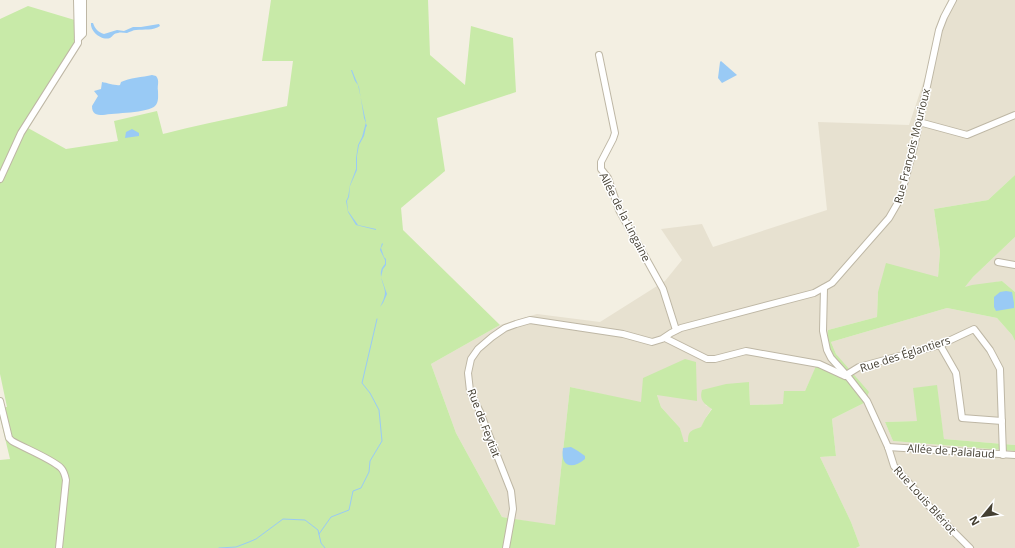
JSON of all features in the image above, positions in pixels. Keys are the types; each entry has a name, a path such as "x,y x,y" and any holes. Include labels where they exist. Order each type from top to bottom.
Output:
{"street":[{"path":"0,179 21,133 78,43 77,0"},
{"path":"78,39 83,34 83,0"},
{"name":"Rue François Mourioux","path":"638,339 652,342 665,338 676,330 814,293 832,283 889,218 900,199 939,30 953,0"},
{"name":"Allée de la Lingaine","path":"599,55 615,133 600,162 601,169 608,178 619,210 663,289 676,330"},
{"path":"919,122 967,135 1015,114"},
{"path":"998,262 1015,265"},
{"name":"Rue Louis Blériot","path":"824,288 823,331 827,350 831,358 867,401 888,447 894,466 936,515 970,548"},
{"name":"Rue de Feytiat","path":"506,548 513,509 511,491 480,412 470,391 468,373 471,359 478,349 492,336 511,326 530,320 623,334 638,339"},
{"name":"Rue des Églantiers","path":"847,376 859,367 940,345 974,329 990,350 1000,369 1003,455"},
{"path":"665,338 707,359 715,359 746,351 819,364 847,376"},
{"path":"940,345 956,373 962,418 1002,421"},
{"path":"0,401 8,438 61,468 65,474 66,480 59,548"},
{"name":"Allée de Palalaud","path":"888,447 1015,455"}],"shaded area":[{"path":"951,0 1015,0 1015,175 988,200 934,209 940,252 938,277 878,292 877,317 828,330 829,349 836,369 816,367 805,391 783,404 750,405 749,382 705,405 712,408 701,428 688,442 683,442 680,428 661,407 657,395 696,362 641,403 570,387 555,526 502,517 456,433 431,364 500,325 537,314 600,322 665,281 682,260 661,229 702,224 713,247 827,210 818,122 909,125"},
{"path":"1015,237 1015,292 1002,281 964,288 973,277"},
{"path":"947,308 997,318 1012,335 1015,341 1015,445 944,439 936,385 918,421 885,422 893,441 1015,451 1015,548 856,548 860,546 851,522 820,457 836,456 832,419 864,403 846,367 836,354 831,342"}],"green space":[{"path":"271,0 428,0 430,55 465,85 471,26 513,38 516,92 437,118 445,171 401,208 403,230 500,325 431,364 456,433 502,517 555,525 570,387 641,402 643,378 685,359 696,362 697,401 657,395 661,407 680,428 684,442 688,442 689,433 701,427 712,409 703,401 701,396 702,390 726,384 749,382 750,405 783,404 784,391 805,391 816,366 836,369 830,355 827,340 828,330 877,317 878,292 886,263 938,277 940,252 934,209 988,200 1015,175 1015,237 973,277 965,287 1002,281 1015,292 1015,341 1012,335 997,318 947,308 831,342 836,354 869,392 864,403 832,419 836,456 820,457 851,522 860,546 856,548 0,548 0,460 10,459 0,417 0,407 7,407 0,374 0,19 28,6 78,21 78,43 28,128 66,149 118,141 114,121 157,111 163,134 287,106 293,61 262,61"},
{"path":"937,385 944,439 1015,445 1015,451 893,441 885,422 917,421 913,388"}],"water":[{"path":"91,23 93,23 98,31 104,34 117,30 124,31 133,27 159,24 160,26 157,28 135,30 127,33 117,33 107,39 100,37 94,32"},
{"path":"721,61 737,75 722,83 718,78"},
{"path":"351,70 359,87 361,97 358,85"},
{"path":"152,75 156,76 158,81 158,99 155,106 145,110 103,115 96,114 92,109 92,106 98,96 94,91 101,89 102,82 120,85 121,82 124,81"},
{"path":"361,97 366,122 366,123 364,118"},
{"path":"366,123 367,126 364,136 359,145 357,170 350,186 347,201 348,211 358,225 376,230 356,225 348,212 346,201 350,185 356,169 356,158 358,145"},
{"path":"132,129 139,133 139,136 125,138 126,132"},
{"path":"382,243 381,248 386,259 386,265 383,269 381,277 382,267 385,264 385,260 380,250"},
{"path":"381,278 387,294 380,307 385,292"},
{"path":"1000,292 1012,292 1014,308 996,311 994,307 994,297"},
{"path":"571,447 585,456 585,459 576,465 568,465 563,459 563,448"}],"waterway":[{"path":"319,534 331,517 349,510 353,491 361,488 369,472 370,461 382,441 379,410 370,393 362,383 377,319"},
{"path":"219,548 236,547 256,539 283,519 305,520 318,530 321,543 325,548"}]}
